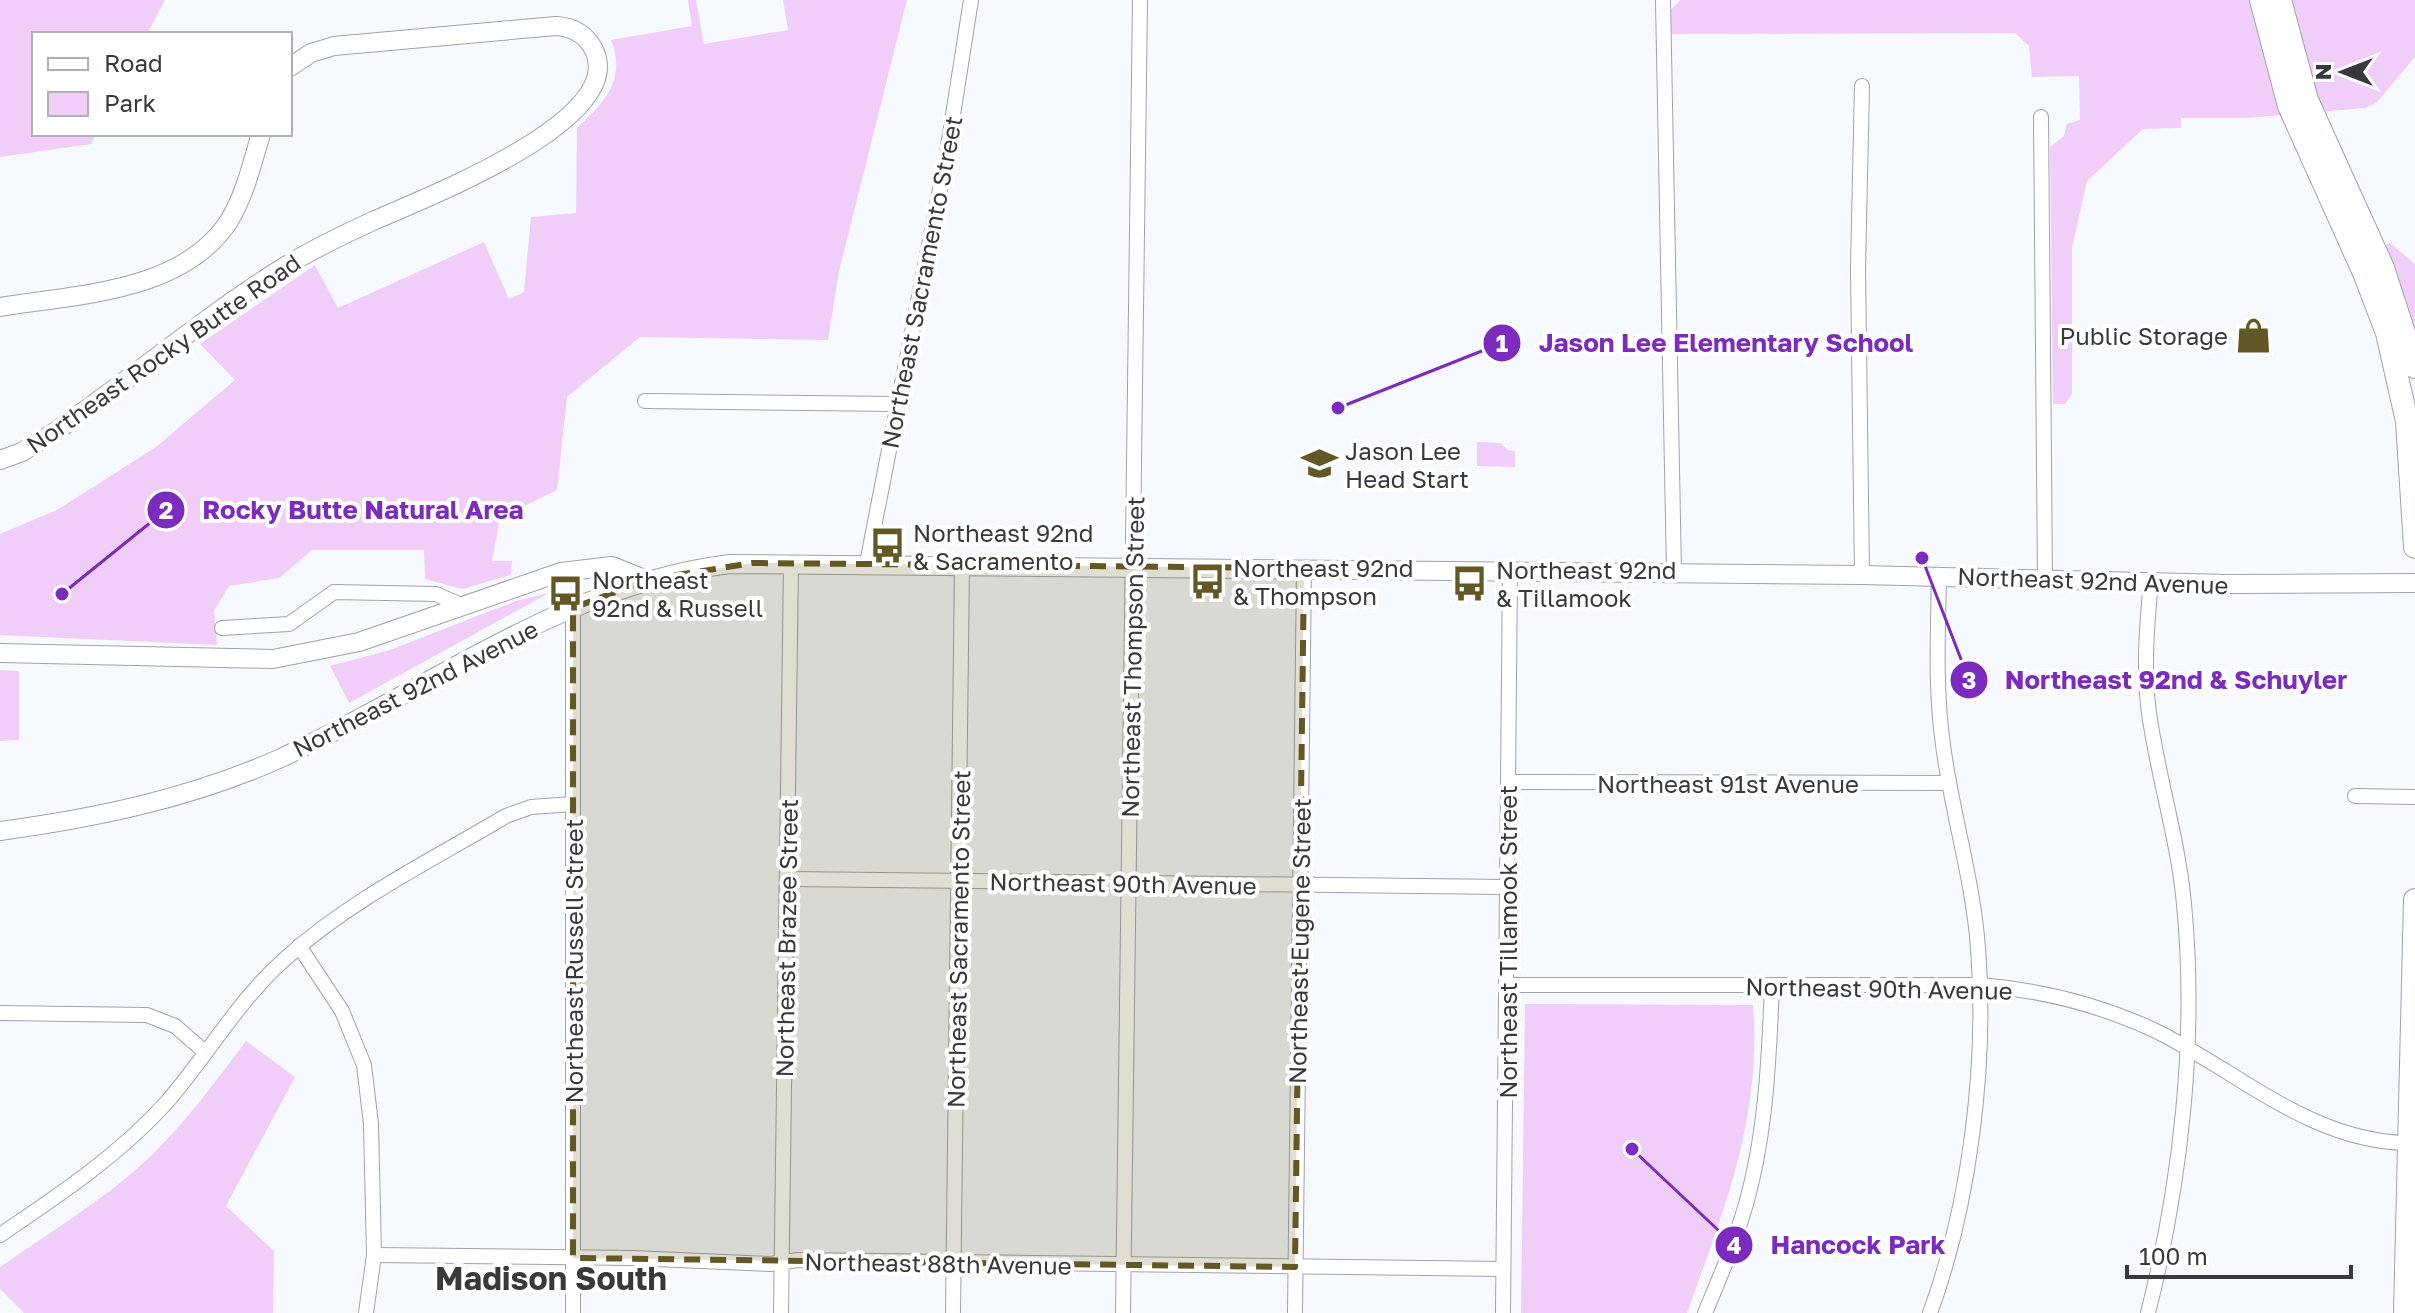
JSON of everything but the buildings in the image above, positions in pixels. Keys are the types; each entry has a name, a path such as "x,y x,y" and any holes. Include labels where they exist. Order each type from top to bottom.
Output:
{"main road":[{"path":"2261,0 2289,106 2384,296 2407,421 2415,547"},
{"path":"2280,0 2297,69 2318,129 2415,367"},
{"path":"2405,1313 2410,1289 2409,1143 2415,900"}],"street":[{"name":"Northeast Sacramento Street","path":"867,563 947,153 971,0"},
{"name":"Northeast Thompson Street","path":"1123,1313 1140,0"},
{"path":"1663,0 1660,13 1674,573"},
{"name":"Northeast Rocky Butte Road","path":"0,460 22,452 53,433 279,270 334,240 486,170 531,145 588,93 598,66 594,50 581,33 556,26 334,46 311,53 292,66"},
{"path":"1862,86 1858,268 1862,575"},
{"path":"2041,117 2045,579"},
{"path":"0,307 150,279 196,256 215,238 237,207 260,136"},
{"path":"645,401 898,404"},
{"name":"Northeast Brazee Street","path":"781,1313 791,563"},
{"name":"Northeast 92nd Avenue","path":"0,831 121,810 241,773 330,734 573,608 647,580 730,564 1939,576 2242,584 2415,583"},
{"name":"Northeast Sacramento Street","path":"953,1313 962,565"},
{"path":"0,653 227,661 273,659 359,642 534,580 591,567 612,566 647,580"},
{"name":"Northeast Eugene Street","path":"1295,1313 1304,568"},
{"name":"Northeast Tillamook Street","path":"1503,1313 1510,571"},
{"path":"1930,1313 1950,1252 1965,1171 1975,1091 1980,985 1970,879 1949,783 1938,700 1939,576"},
{"path":"2148,1313 2165,1238 2176,1163 2186,1049 2184,903 2146,688 2145,647 2151,580"},
{"path":"222,628 289,624 334,592 436,594 461,605"},
{"name":"Northeast Russell Street","path":"573,608 573,1313"},
{"name":"Northeast 91st Avenue","path":"1508,782 1949,783"},
{"path":"2355,796 2415,797"},
{"path":"0,1235 113,1154 169,1100 240,1004 299,946 506,816 531,807 572,804"},
{"name":"Northeast 90th Avenue","path":"787,879 1507,887"},
{"path":"299,946 342,1011 364,1065 371,1124 374,1255 366,1313"},
{"name":"Northeast 90th Avenue","path":"1506,985 1980,985 2068,1000 2127,1019 2186,1049 2260,1094 2321,1124 2368,1140 2409,1143"},
{"path":"1705,1313 1734,1243 1755,1163 1767,1084 1772,986"},
{"path":"0,1013 147,1015 175,1026 205,1052"},
{"name":"Northeast 88th Avenue","path":"374,1255 1503,1269"}],"highlighted area":[{"path":"752,563 1304,568 1295,1267 573,1258 573,608 647,580"}],"green space":[{"path":"0,0 165,0 148,32 32,32 32,136 95,136 91,144 0,157"},
{"path":"688,0 696,0 704,44 788,30 783,0 907,0 839,271 828,340 640,337 567,397 557,490 500,518 492,561 512,561 511,575 462,589 425,579 424,550 312,550 279,578 229,586 214,611 217,645 0,635 0,534 57,510 156,447 235,380 200,344 315,265 338,308 484,242 509,299 524,292 531,217 576,213 577,128 610,89 616,67 611,40 692,26"},
{"path":"1680,0 2415,0 2415,57 2377,102 2365,108 2247,118 2181,118 2181,128 2143,129 2087,181 2072,248 2072,394 2065,404 2053,404 2050,147 2064,136 2067,124 2080,120 2079,76 2032,77 2029,46 2015,33 1669,34 1668,13"},
{"path":"2390,243 2415,264 2415,336 2381,247"},
{"path":"1477,442 1500,443 1508,450 1515,451 1515,467 1477,466"},
{"path":"549,593 349,703 330,666 390,650 516,601"},
{"path":"0,670 19,671 19,740 0,741"},
{"path":"1525,1004 1753,1005 1752,1086 1746,1125 1727,1200 1687,1313 1521,1313"},
{"path":"246,1041 295,1077 226,1206 274,1251 273,1313 24,1313 0,1289 0,1267 98,1200 153,1154 190,1113"}],"place":[{"name":"Public Storage","path":"2254,335"},
{"name":"Jason Lee Elementary School","path":"1338,408"},
{"name":"Jason Lee Head Start","path":"1319,464"},
{"name":"Northeast 92nd & Sacramento","path":"887,546"},
{"name":"Northeast 92nd & Schuyler","path":"1922,558"},
{"name":"Northeast 92nd & Thompson","path":"1207,581"},
{"name":"Northeast 92nd & Tillamook","path":"1470,583"},
{"name":"Northeast 92nd & Russell","path":"566,593"},
{"name":"Rocky Butte Natural Area","path":"62,594"},
{"name":"Hancock Park","path":"1632,1149"}],"district":[{"name":"Madison South","path":"551,1278"}]}
